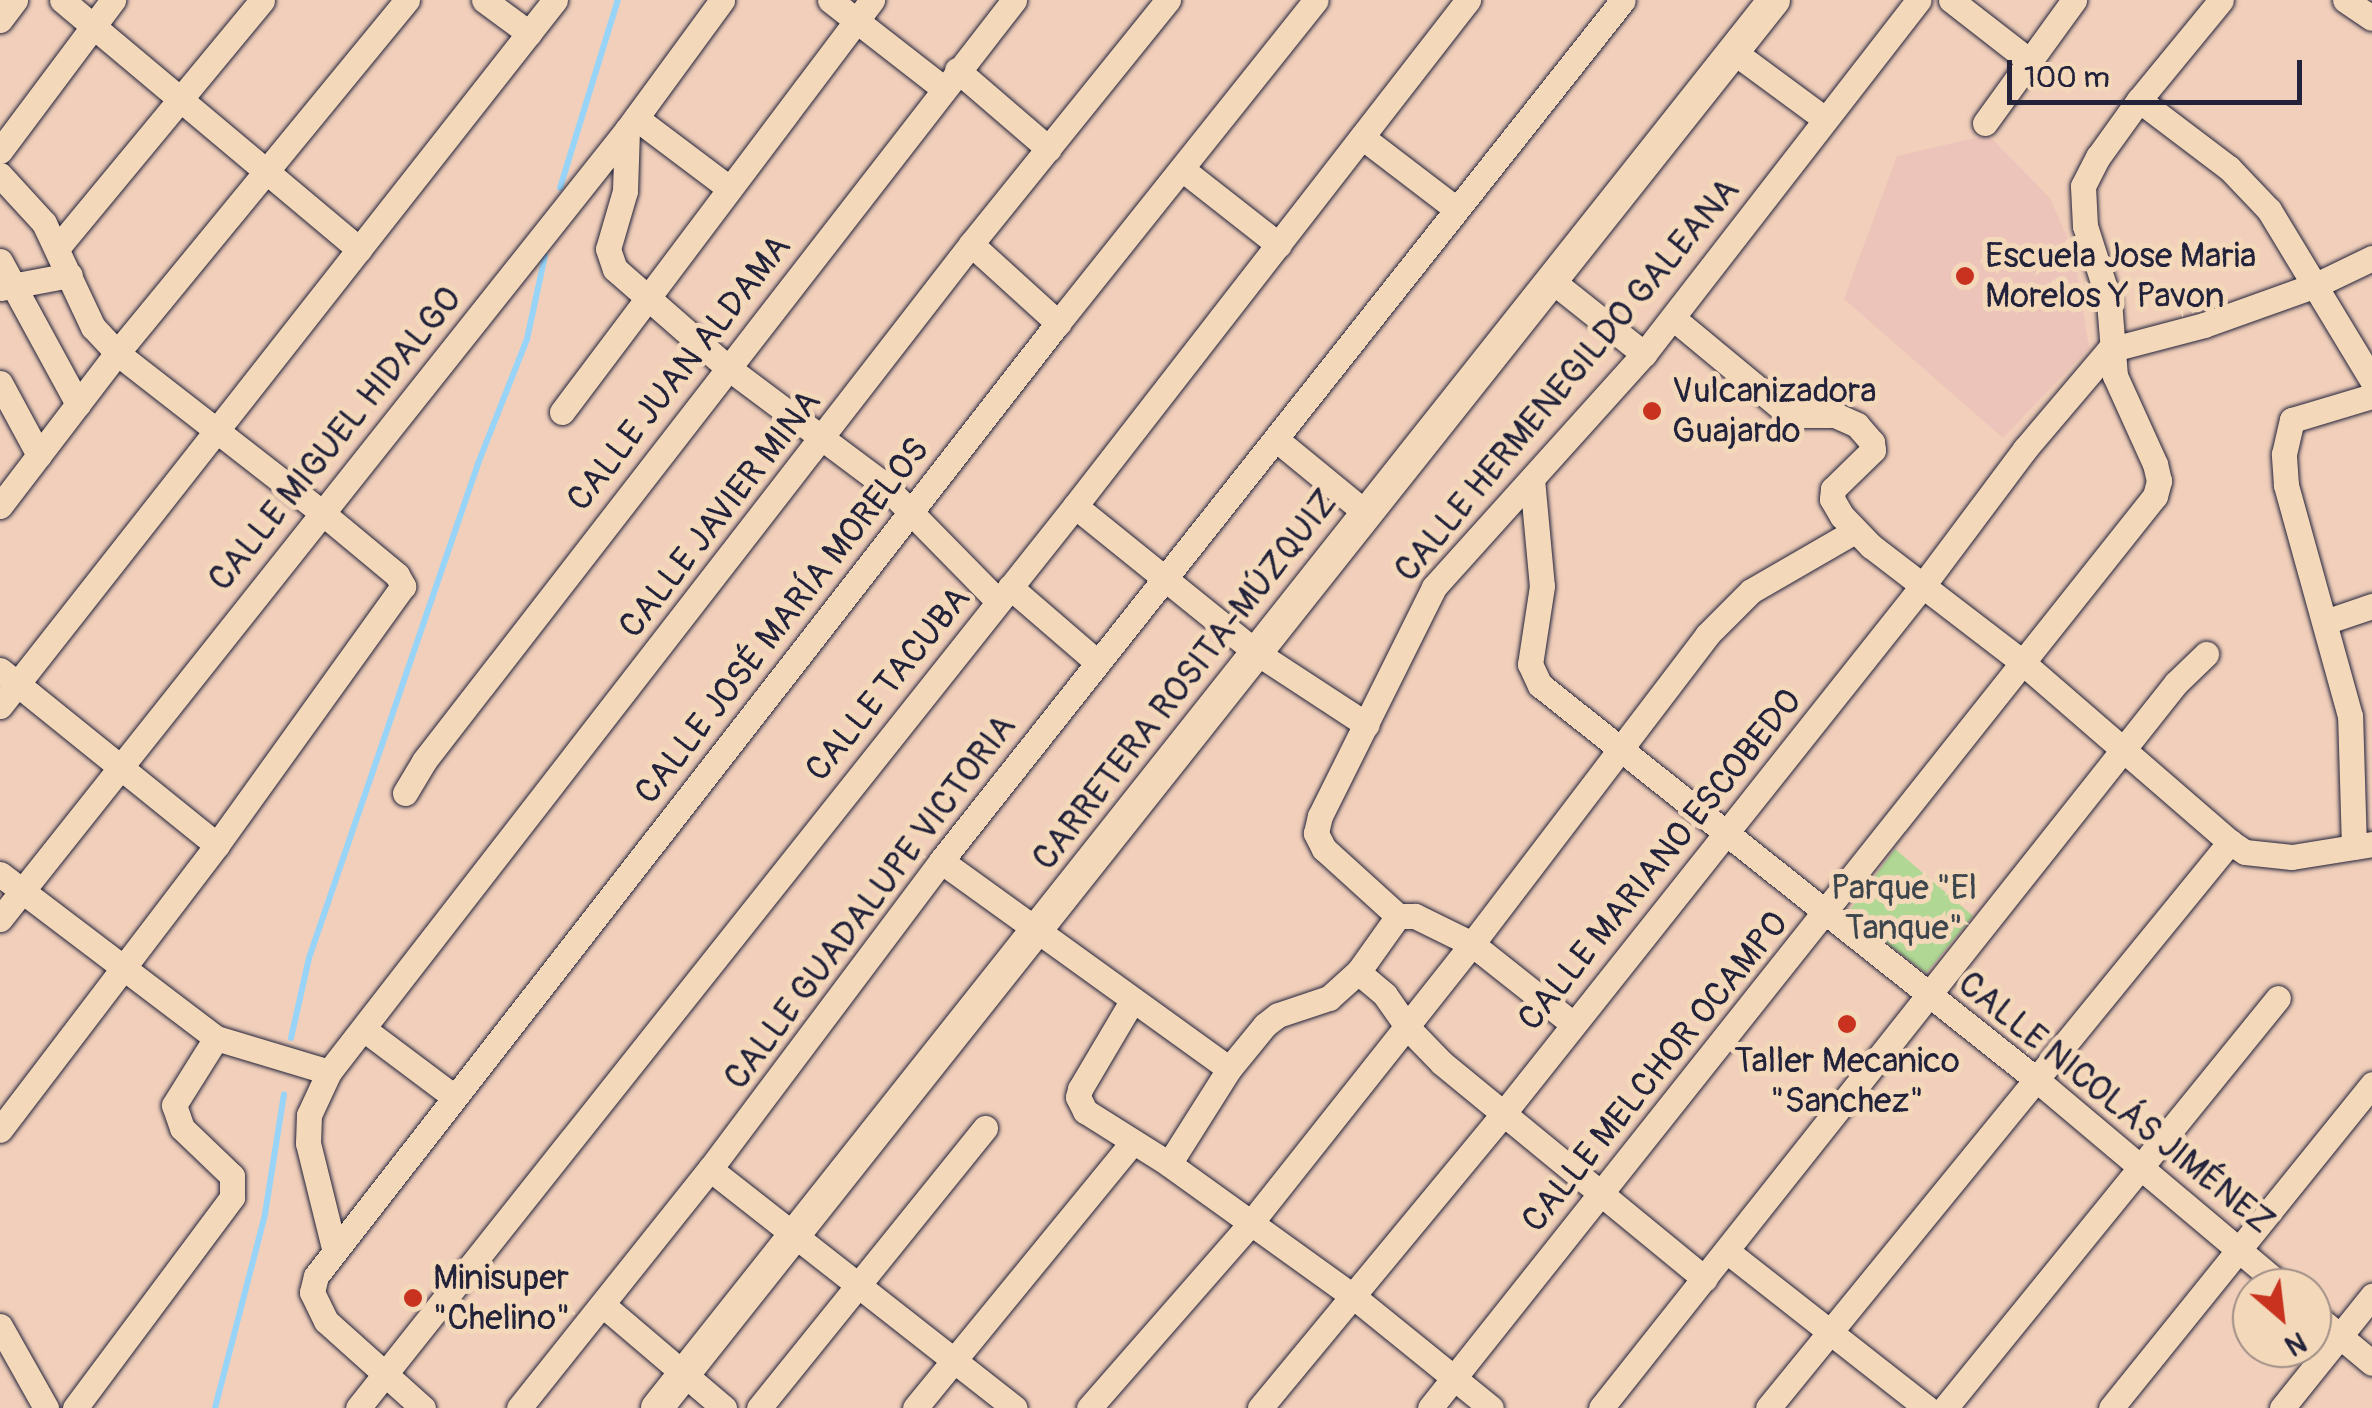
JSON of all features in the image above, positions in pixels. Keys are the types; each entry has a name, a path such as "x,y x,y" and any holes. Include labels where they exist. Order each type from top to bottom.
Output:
{"main road":[{"name":"CARRETERA ROSITA-MÚZQUIZ","path":"657,1408 1774,0"}],"street":[{"path":"0,20 15,0"},
{"path":"62,0 358,250"},
{"path":"0,151 113,0"},
{"path":"58,246 262,0"},
{"path":"0,506 117,353 407,0"},
{"path":"484,0 529,33"},
{"path":"0,706 9,677 216,431 556,0"},
{"name":"CALLE MIGUEL HIDALGO","path":"0,919 632,124 722,0"},
{"path":"830,0 864,10 950,79 1049,149"},
{"name":"CALLE JUAN ALDAMA","path":"405,793 424,761 726,367 1014,0"},
{"name":"CALLE JAVIER MINA","path":"334,1248 308,1143 309,1114 330,1072 971,244 1168,0"},
{"name":"CALLE JOSÉ MARÍA MORELOS","path":"385,1374 326,1321 312,1292 316,1276 334,1248 914,514 1058,323 1316,0"},
{"name":"CALLE TACUBA","path":"358,1408 1075,506 1468,0"},
{"path":"1362,137 1455,208 1623,0"},
{"name":"CALLE HERMENEGILDO GALEANA","path":"1398,916 1324,848 1316,834 1320,816 1434,588 1644,354 1919,0"},
{"path":"1951,0 2028,60"},
{"path":"1985,123 2074,0"},
{"path":"2221,0 2139,100 2098,156 2083,186 2086,226 2109,300 2109,350 2204,325 2316,285 2372,258"},
{"path":"2345,0 2372,18"},
{"path":"562,412 864,10"},
{"path":"1734,52 1825,119"},
{"path":"2139,100 2252,189 2290,239 2372,380"},
{"path":"729,188 632,124 625,191 608,256 615,269 726,367 881,482 936,542 1098,664"},
{"path":"1182,170 1278,245"},
{"path":"0,176 28,202 58,246 93,327 117,353 320,512 397,575 402,586 217,845 0,1130"},
{"name":"CALLE GUADALUPE VICTORIA","path":"519,1408 710,1169 941,861 1277,440 1455,208"},
{"path":"971,244 1058,323"},
{"path":"0,260 7,287 78,404"},
{"path":"7,287 70,275"},
{"path":"1551,280 1644,354"},
{"path":"1673,318 1784,410 1848,418 1867,434 1873,450 1833,490 1836,508 1855,531 2022,662 2230,842 2266,856 2363,845 2350,716 2286,485 2285,437 2292,420 2304,414 2372,396"},
{"name":"CALLE MELCHOR OCAMPO","path":"1430,1408 2155,496 2159,481 2155,464 2114,376 2109,350"},
{"name":"CALLE MARIANO ESCOBEDO","path":"1260,1408 1503,1114 1924,584 2025,449 2109,350"},
{"path":"0,383 39,456"},
{"path":"1277,440 1367,514"},
{"name":"CALLE NICOLÁS JIMÉNEZ","path":"1532,479 1542,586 1530,672 1540,685 2037,1080 2136,1168 2260,1268"},
{"path":"1075,506 1257,653 1367,725"},
{"path":"1089,1408 1250,1224 1407,1028 1620,746 1731,610 1774,576 1855,531"},
{"path":"2325,622 2372,606"},
{"path":"1601,1408 1931,997 2123,749 2185,672 2206,654"},
{"path":"9,677 217,845"},
{"path":"1768,1408 2230,842"},
{"path":"941,861 1229,1069"},
{"path":"0,874 216,1038 330,1072"},
{"path":"1169,1164 1229,1069 1270,1019 1329,998 1358,972 1398,916 1416,916 1472,944 1574,1024"},
{"path":"1358,972 1385,994 1407,1028 1503,1114 1705,1279"},
{"path":"1945,1408 2136,1168 2278,998"},
{"path":"1132,1000 1078,1096 1084,1110 1169,1164 1354,1296 1490,1408"},
{"path":"366,1030 452,1096"},
{"path":"74,1408 232,1197 232,1176 175,1116 178,1094 216,1038"},
{"path":"2110,1408 2372,1084"},
{"path":"759,1408 856,1282 985,1128"},
{"path":"914,1408 1133,1142"},
{"path":"710,1169 1015,1408"},
{"path":"1728,1252 1927,1408"},
{"path":"2282,1408 2372,1296"},
{"path":"603,1305 724,1408"},
{"path":"0,1326 46,1408"},
{"path":"2332,1330 2372,1363"},
{"path":"385,1374 423,1408"}],"shaded area":[{"name":"Escuela Jose Maria Morelos Y Pavon","path":"1988,135 2050,198 2074,253 2089,348 2003,438 1844,299 1897,156"}],"green space":[{"name":"Parque \"El Tanque\"","path":"1895,849 1973,916 1926,973 1848,913"}],"waterway":[{"path":"560,188 618,0"},
{"path":"291,1038 309,958 479,461 527,339 545,256"},
{"path":"215,1408 265,1214 284,1094"}],"place":[{"name":"Escuela Jose Maria Morelos Y Pavon","path":"1965,276"},
{"name":"Vulcanizadora Guajardo","path":"1652,411"},
{"name":"Taller Mecanico \"Sanchez\"","path":"1847,1024"},
{"name":"Minisuper \"Chelino\"","path":"413,1298"}]}
